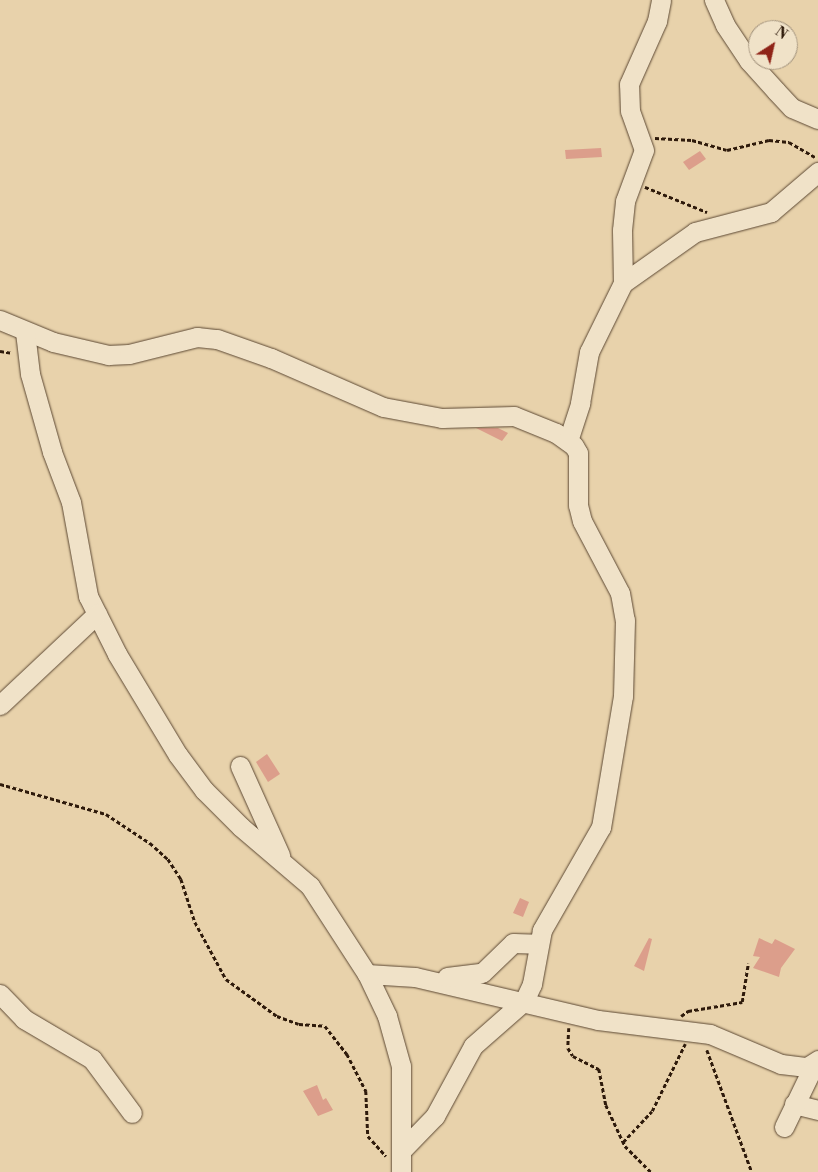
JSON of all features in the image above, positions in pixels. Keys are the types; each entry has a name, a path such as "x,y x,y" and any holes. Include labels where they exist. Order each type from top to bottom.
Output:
{"street":[{"path":"568,441 580,403 589,352 623,283 622,230 630,181 644,150 642,139 630,111 629,84 657,21 661,0"},
{"path":"714,0 730,32 770,85 792,108 818,119"},
{"path":"623,283 695,232 771,212 818,172"},
{"path":"0,320 53,342 108,355 129,354 197,337 217,339 271,358 383,408 442,418 506,415 568,441 578,453 578,505 582,521 623,603 623,696 601,827 576,876 556,903 537,944 532,984 524,1001 473,1046 435,1116 397,1161"},
{"path":"25,332 30,374 52,452 71,502 87,589 97,614 178,755 224,812 310,886 367,974 394,1033 400,1057 397,1161"},
{"path":"0,705 97,614"},
{"path":"240,766 284,863"},
{"path":"415,978 475,975 482,973 513,943 537,944"},
{"path":"367,974 415,978 554,1007 598,1020 686,1030 731,1041 766,1059 800,1066 816,1062"},
{"path":"0,994 24,1018 92,1059 132,1113"},
{"path":"766,1059 796,1097 818,1110"},
{"path":"784,1127 796,1097 816,1062"}],"path":[{"path":"642,139 675,137 727,150 769,140 789,142 818,159"},
{"path":"630,181 727,223"},
{"path":"0,784 106,814 150,843 168,859 181,879 195,922 226,979 277,1016 299,1024 325,1026 347,1054 366,1091 368,1136 397,1161"},
{"path":"623,1142 652,1111 686,1030 688,1011 742,1002 748,963"},
{"path":"554,1007 568,1025 567,1043 573,1056 599,1070 606,1105 623,1142 651,1172"},
{"path":"686,1030 713,1062 752,1172"}],"building":[{"path":"601,148 602,157 566,159 565,150"},
{"path":"700,151 706,159 689,170 683,162"},
{"path":"476,428 498,428 508,433 502,441"},
{"path":"267,754 280,774 268,782 256,762"},
{"path":"520,898 529,902 523,917 513,913"},
{"path":"649,938 652,939 644,971 634,966"},
{"path":"759,938 772,944 775,939 795,949 781,968 779,977 753,968 760,957 753,956"},
{"path":"317,1085 323,1100 326,1098 333,1110 318,1116 303,1091"}]}
